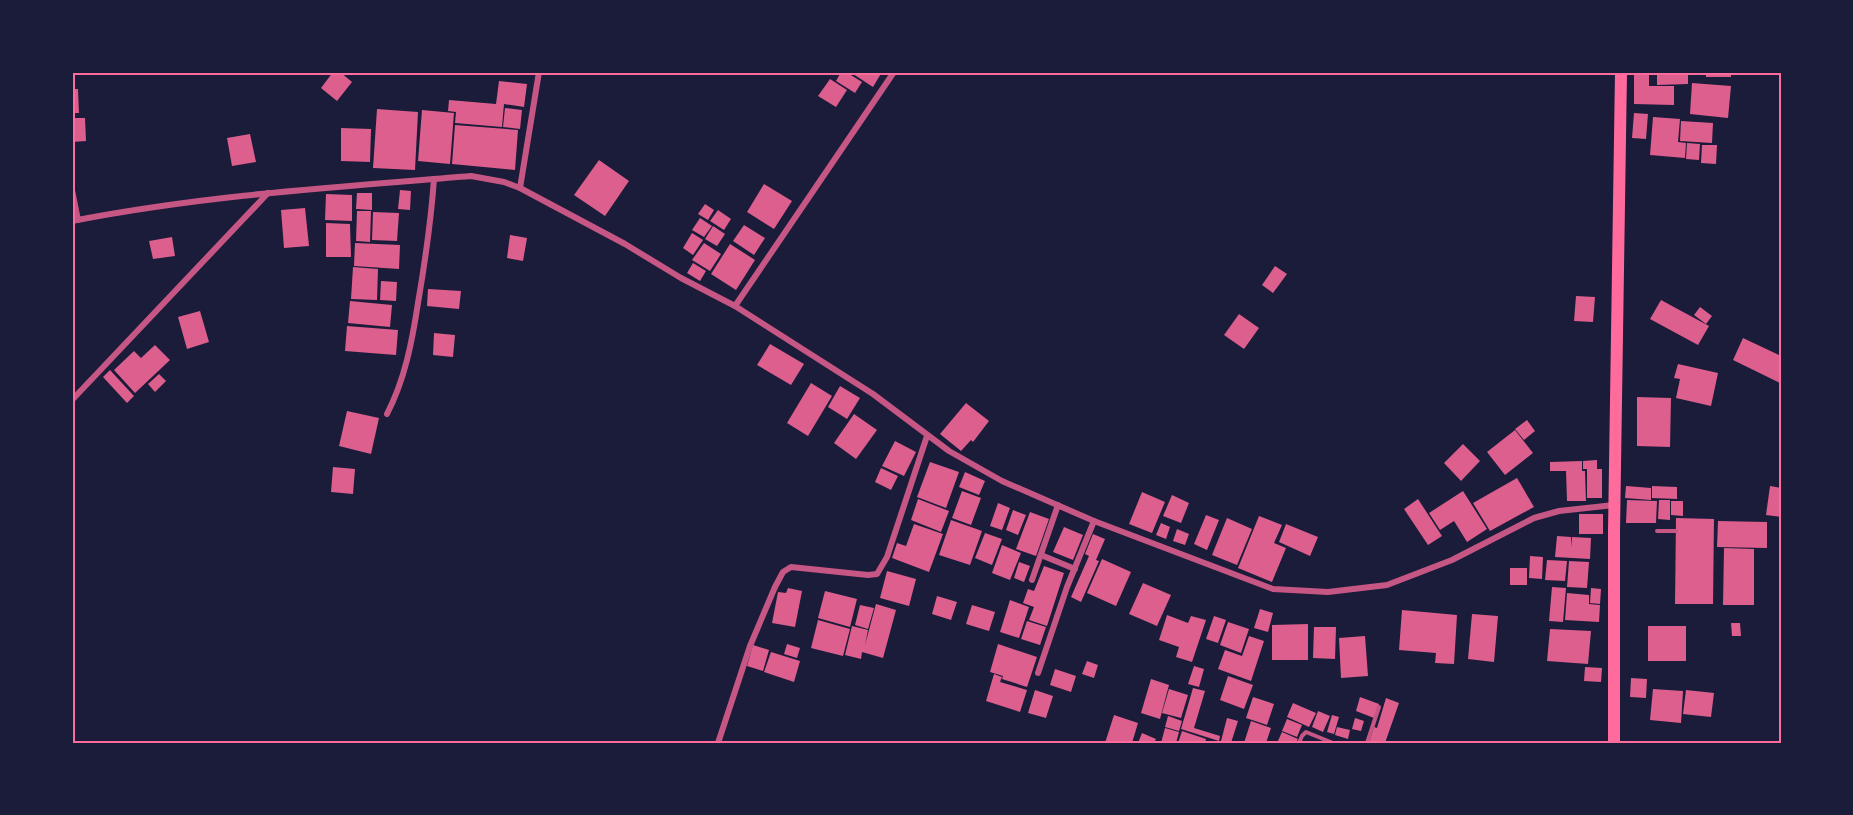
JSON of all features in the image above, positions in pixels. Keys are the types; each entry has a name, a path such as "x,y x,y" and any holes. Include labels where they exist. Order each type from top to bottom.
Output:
{"main road":[{"path":"1614,743 1621,72"}],"street":[{"path":"520,188 539,72"},
{"path":"735,306 894,72"},
{"path":"72,190 75,220 195,200 268,192 471,176 504,182 520,188 625,244 681,278 735,306 873,394 949,451 1002,481 1094,520 1273,589 1328,592 1387,585 1452,560 1547,513 1615,505"},
{"path":"387,414 403,379 414,331 431,231 434,179"},
{"path":"72,400 268,192"},
{"path":"718,743 750,646 783,573 791,567 868,575 877,573 888,557 927,436"},
{"path":"1032,580 1058,505"},
{"path":"1038,673 1094,520"},
{"path":"1041,555 1075,568"}],"lane":[{"path":"1657,531 1676,531"},
{"path":"1367,743 1379,707"},
{"path":"1299,743 1306,732 1333,743"}],"building":[{"path":"333,72 340,72 352,82 337,101 321,88"},
{"path":"841,72 846,72 862,82 855,93 836,81"},
{"path":"850,72 882,72 873,87"},
{"path":"1634,72 1649,72 1649,86 1674,86 1674,105 1634,104"},
{"path":"1657,72 1688,72 1688,84 1657,85"},
{"path":"1706,72 1731,72 1731,77 1706,77"},
{"path":"830,79 847,90 836,107 818,96"},
{"path":"499,81 527,84 524,107 504,104 502,127 455,123 456,112 448,111 449,100 496,104"},
{"path":"1692,83 1731,86 1728,118 1690,114"},
{"path":"72,89 78,89 79,113 72,113"},
{"path":"505,108 522,110 520,129 503,127"},
{"path":"377,109 418,112 415,170 373,168"},
{"path":"422,110 454,113 450,164 418,161"},
{"path":"1634,113 1648,114 1646,139 1632,138"},
{"path":"1653,117 1680,119 1678,142 1686,143 1685,158 1650,155"},
{"path":"72,118 85,118 86,141 72,142"},
{"path":"1681,121 1713,123 1712,143 1680,141"},
{"path":"455,125 518,130 515,170 452,164"},
{"path":"341,128 371,129 370,162 341,161"},
{"path":"250,134 256,162 232,166 227,138"},
{"path":"1687,143 1700,144 1699,160 1686,159"},
{"path":"1702,145 1717,145 1716,164 1701,163"},
{"path":"599,160 629,181 605,216 574,195"},
{"path":"764,184 792,201 774,229 747,212"},
{"path":"400,190 411,191 410,210 398,209"},
{"path":"357,193 372,193 372,210 356,209"},
{"path":"326,194 352,195 352,221 325,220"},
{"path":"705,204 714,210 708,220 698,214"},
{"path":"305,208 309,246 284,248 281,210"},
{"path":"718,210 731,219 724,230 710,221"},
{"path":"357,211 371,211 370,242 356,241"},
{"path":"373,212 399,213 397,241 372,240"},
{"path":"700,218 712,226 704,237 692,230"},
{"path":"326,223 350,224 351,257 326,257"},
{"path":"744,225 765,238 754,255 733,241"},
{"path":"713,226 725,234 717,246 705,239"},
{"path":"692,233 703,240 693,255 683,248"},
{"path":"510,235 527,238 523,261 507,258"},
{"path":"172,237 175,256 153,259 149,241"},
{"path":"355,243 400,245 399,269 354,266"},
{"path":"704,243 721,254 710,271 692,260"},
{"path":"730,244 755,260 736,290 711,274"},
{"path":"693,263 706,271 700,281 687,273"},
{"path":"1275,266 1287,274 1273,293 1262,285"},
{"path":"353,267 378,269 377,300 351,299"},
{"path":"381,281 397,282 396,301 380,300"},
{"path":"428,289 461,291 459,309 427,306"},
{"path":"1576,296 1595,297 1593,322 1574,321"},
{"path":"1661,300 1709,326 1698,345 1650,319"},
{"path":"350,301 392,305 390,327 348,323"},
{"path":"1700,307 1712,316 1706,324 1694,315"},
{"path":"200,311 209,342 187,349 178,317"},
{"path":"1239,314 1259,328 1244,349 1224,335"},
{"path":"347,326 398,330 396,355 345,351"},
{"path":"434,333 455,335 453,357 433,355"},
{"path":"1743,338 1781,356 1780,383 1733,360"},
{"path":"770,344 804,364 791,385 757,365"},
{"path":"155,345 170,360 135,393 114,370 134,351 141,358"},
{"path":"1678,364 1718,373 1711,406 1676,398 1680,379 1674,378"},
{"path":"110,370 134,396 127,403 103,377"},
{"path":"159,374 166,381 155,392 148,384"},
{"path":"811,383 832,396 808,436 787,423"},
{"path":"840,386 860,398 847,419 828,407"},
{"path":"1637,397 1671,398 1670,447 1637,446"},
{"path":"966,403 989,421 973,442 971,440 961,451 940,434"},
{"path":"347,411 379,418 371,454 339,446"},
{"path":"854,414 877,430 856,459 834,443"},
{"path":"1527,420 1535,431 1524,440 1515,429"},
{"path":"1515,430 1533,453 1505,475 1487,452"},
{"path":"895,441 916,452 904,476 882,466"},
{"path":"1463,444 1480,461 1461,481 1444,463"},
{"path":"1597,460 1597,469 1602,469 1602,498 1587,498 1587,469 1583,469 1583,461"},
{"path":"1582,461 1582,471 1585,471 1586,501 1567,501 1566,471 1550,471 1550,462"},
{"path":"930,462 959,472 946,508 917,497"},
{"path":"333,467 355,469 353,494 331,492"},
{"path":"881,468 898,476 891,490 875,482"},
{"path":"965,472 985,481 979,495 959,487"},
{"path":"1517,478 1534,507 1490,531 1473,503"},
{"path":"1626,486 1651,488 1651,500 1625,498"},
{"path":"1652,486 1677,487 1677,499 1652,498"},
{"path":"1770,486 1781,488 1781,517 1766,515"},
{"path":"962,491 981,498 971,525 952,518"},
{"path":"1463,491 1487,529 1467,542 1454,521 1440,530 1429,513"},
{"path":"1142,492 1165,502 1152,533 1129,524"},
{"path":"1172,495 1189,503 1181,523 1163,516"},
{"path":"918,499 949,511 941,532 911,520"},
{"path":"1418,499 1442,536 1428,545 1404,509"},
{"path":"1627,500 1657,501 1656,523 1626,523"},
{"path":"1659,500 1670,500 1670,520 1658,519"},
{"path":"1671,501 1683,501 1683,516 1671,515"},
{"path":"998,503 1010,508 1002,530 990,526"},
{"path":"1013,510 1026,515 1018,535 1006,530"},
{"path":"1030,512 1049,519 1036,556 1016,549"},
{"path":"1579,514 1603,514 1603,534 1579,534"},
{"path":"1206,515 1219,520 1207,550 1194,544"},
{"path":"1259,516 1282,525 1274,543 1286,548 1272,582 1238,568"},
{"path":"1227,518 1252,529 1237,565 1212,555"},
{"path":"1676,518 1714,519 1713,604 1675,604"},
{"path":"951,520 982,531 970,565 939,555"},
{"path":"1718,521 1767,522 1767,548 1717,547"},
{"path":"1161,523 1170,527 1166,539 1156,535"},
{"path":"914,524 943,534 929,572 892,558 897,543 906,546"},
{"path":"1286,524 1318,537 1310,556 1279,542"},
{"path":"1064,527 1083,535 1073,560 1053,552"},
{"path":"1177,529 1189,534 1185,545 1173,541"},
{"path":"985,533 1002,539 992,565 975,558"},
{"path":"1093,534 1105,539 1096,560 1099,561 1081,602 1071,597 1089,556 1085,554"},
{"path":"1557,536 1571,537 1572,547 1572,537 1591,538 1590,559 1555,557"},
{"path":"1002,545 1021,553 1010,580 992,573"},
{"path":"1724,548 1754,549 1754,605 1723,605"},
{"path":"1530,556 1543,557 1542,579 1529,578"},
{"path":"1102,559 1131,572 1116,606 1087,593"},
{"path":"1547,560 1567,561 1565,581 1545,580"},
{"path":"1569,561 1589,562 1587,588 1567,587"},
{"path":"1019,562 1030,566 1024,582 1014,578"},
{"path":"1044,566 1064,573 1047,626 1029,620 1034,607 1023,603 1028,589 1034,591"},
{"path":"1510,568 1527,568 1527,585 1510,585"},
{"path":"887,571 916,579 909,606 880,598"},
{"path":"1143,583 1171,595 1157,626 1129,614"},
{"path":"1552,587 1566,588 1563,622 1549,621"},
{"path":"788,588 802,591 795,627 772,623 778,592 786,593"},
{"path":"1591,588 1601,589 1600,604 1590,603"},
{"path":"825,591 857,599 850,627 818,618"},
{"path":"1567,593 1589,595 1589,604 1600,605 1599,622 1565,620"},
{"path":"937,596 957,602 951,620 932,614"},
{"path":"1010,600 1029,607 1019,638 1000,632"},
{"path":"876,604 896,610 883,658 862,652 861,659 845,655 852,626 868,630 865,645"},
{"path":"860,605 874,608 868,629 855,625"},
{"path":"972,605 995,612 989,631 966,624"},
{"path":"1260,609 1273,613 1268,632 1254,628"},
{"path":"1402,610 1457,615 1454,664 1435,663 1436,653 1399,650"},
{"path":"1472,614 1498,616 1494,662 1468,659"},
{"path":"1167,615 1188,623 1191,616 1206,620 1192,662 1176,657 1179,647 1159,640"},
{"path":"1214,616 1226,620 1218,643 1206,639"},
{"path":"818,620 850,629 843,656 811,648"},
{"path":"1027,621 1046,627 1040,645 1021,639"},
{"path":"1228,622 1249,629 1241,653 1220,645"},
{"path":"1731,623 1740,623 1741,636 1732,636"},
{"path":"1308,624 1308,660 1272,660 1272,625"},
{"path":"1648,626 1686,626 1686,661 1648,661"},
{"path":"1314,627 1336,627 1335,659 1313,658"},
{"path":"1550,629 1591,631 1588,664 1547,661"},
{"path":"1249,636 1264,641 1251,681 1218,669 1225,650 1242,656"},
{"path":"1365,636 1368,676 1341,678 1339,638"},
{"path":"787,644 800,648 797,658 784,654"},
{"path":"998,644 1037,657 1027,687 1002,679 1003,676 990,672"},
{"path":"753,645 769,650 763,671 747,666"},
{"path":"771,652 800,661 794,682 764,672"},
{"path":"1087,661 1098,665 1094,678 1082,674"},
{"path":"1194,666 1204,669 1199,687 1188,684"},
{"path":"1585,667 1602,668 1601,682 1584,681"},
{"path":"1055,669 1076,676 1071,692 1050,685"},
{"path":"994,674 1002,677 1000,682 1027,690 1020,712 986,701"},
{"path":"1228,676 1253,685 1244,709 1220,700"},
{"path":"1631,678 1647,679 1646,698 1630,697"},
{"path":"1151,679 1169,685 1160,719 1141,713"},
{"path":"1193,688 1205,691 1194,728 1220,736 1219,741 1181,729"},
{"path":"1169,689 1188,695 1181,718 1162,713"},
{"path":"1653,689 1683,691 1681,723 1650,720"},
{"path":"1035,690 1053,696 1046,718 1028,713"},
{"path":"1686,690 1714,693 1711,717 1683,714"},
{"path":"1253,697 1274,704 1267,725 1246,718"},
{"path":"1360,697 1379,704 1374,718 1356,711"},
{"path":"1386,698 1399,703 1385,743 1369,743 1374,727 1377,728"},
{"path":"1293,703 1316,713 1309,727 1287,717"},
{"path":"1318,711 1330,716 1323,732 1312,727"},
{"path":"1114,715 1138,723 1132,743 1105,743"},
{"path":"1332,715 1339,717 1334,734 1327,732"},
{"path":"1168,716 1182,721 1179,731 1165,727"},
{"path":"1227,718 1238,721 1231,743 1221,741"},
{"path":"1355,718 1364,721 1361,731 1352,729"},
{"path":"1287,719 1302,725 1297,737 1282,731"},
{"path":"1251,721 1271,728 1266,743 1244,743"},
{"path":"1337,727 1350,730 1348,739 1335,735"},
{"path":"1165,728 1179,732 1176,743 1161,743"},
{"path":"1182,731 1206,739 1205,743 1178,743"},
{"path":"1282,732 1298,739 1296,743 1277,743"},
{"path":"1142,733 1156,739 1154,743 1138,743"}]}
